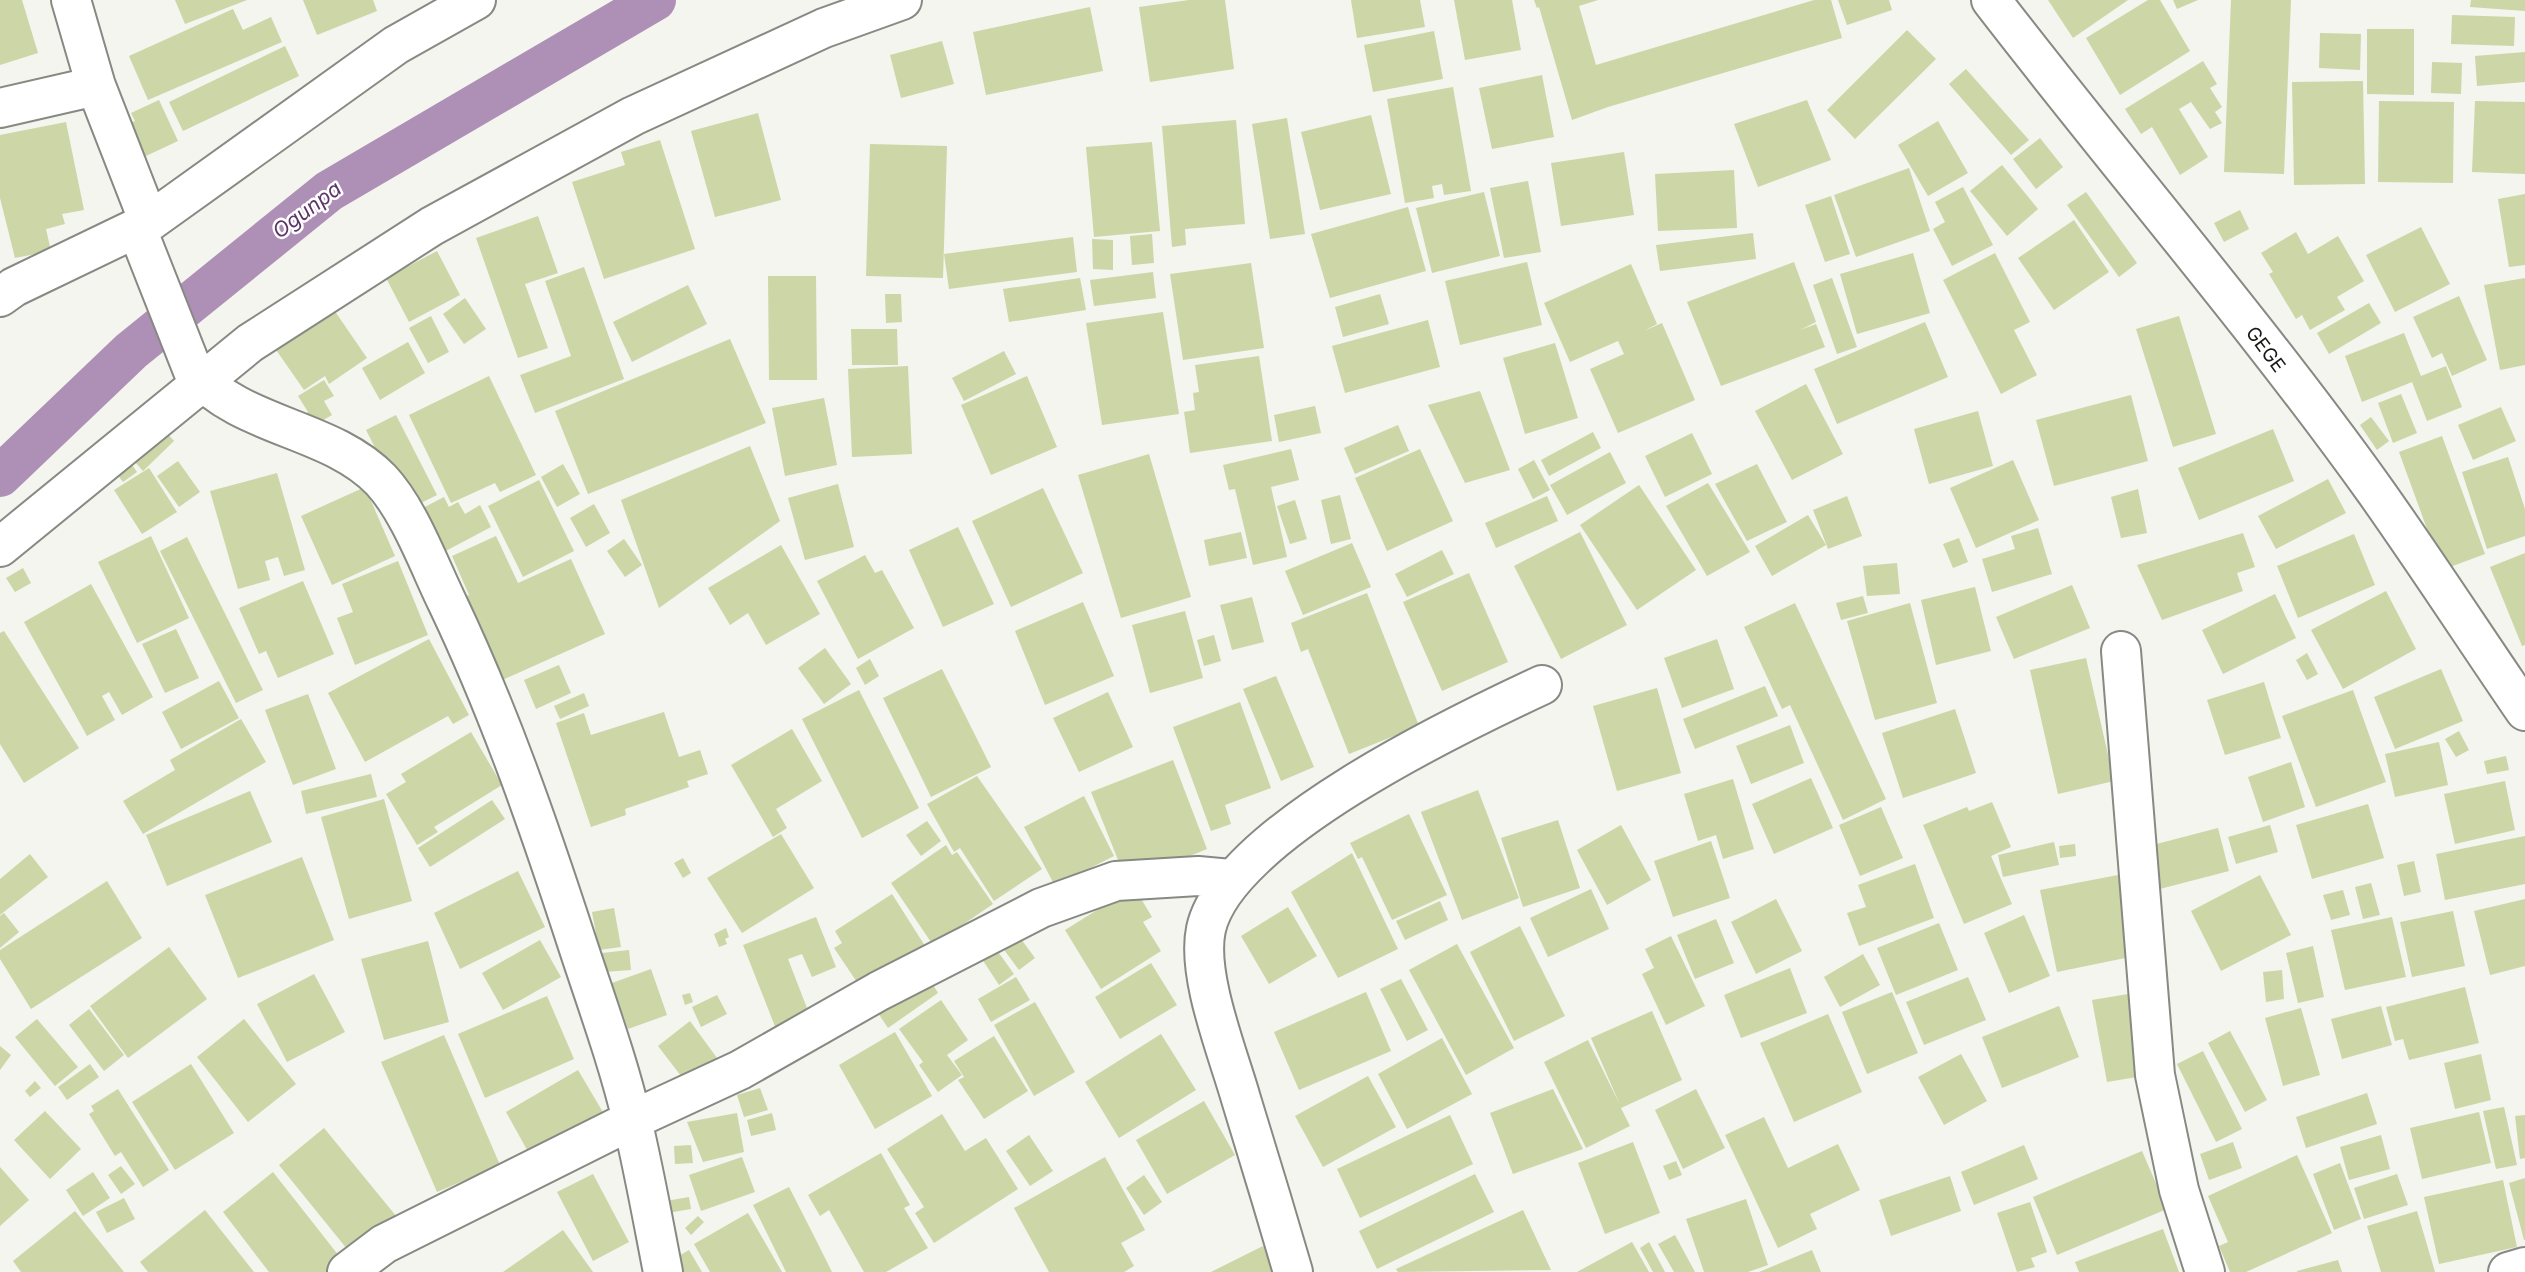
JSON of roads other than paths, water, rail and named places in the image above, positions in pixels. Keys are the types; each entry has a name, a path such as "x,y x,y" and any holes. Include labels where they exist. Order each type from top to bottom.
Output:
{"street":[{"path":"71,0 96,86 198,377 235,405 361,463 382,481 410,525 495,708 559,886 632,1119 663,1272"},
{"path":"0,297 14,286 143,225 396,45 476,0"},
{"path":"0,547 198,377 432,226 657,105 824,28 902,0"},
{"name":"GEGE","path":"1991,0 2085,123 2237,310 2375,491 2525,711"},
{"path":"0,108 96,86"},
{"path":"2122,651 2155,1075 2179,1190 2205,1272"},
{"path":"1293,1272 1207,987 1206,929 1231,879 1273,839 1358,782 1454,726 1542,685"},
{"path":"347,1272 384,1244 632,1119 740,1070 879,992 1041,908 1116,881 1198,876 1231,879"},
{"path":"2508,1272 2525,1268"}],"waterway":[{"name":"Ogunpa","path":"0,476 131,351 329,191 655,0"}]}
